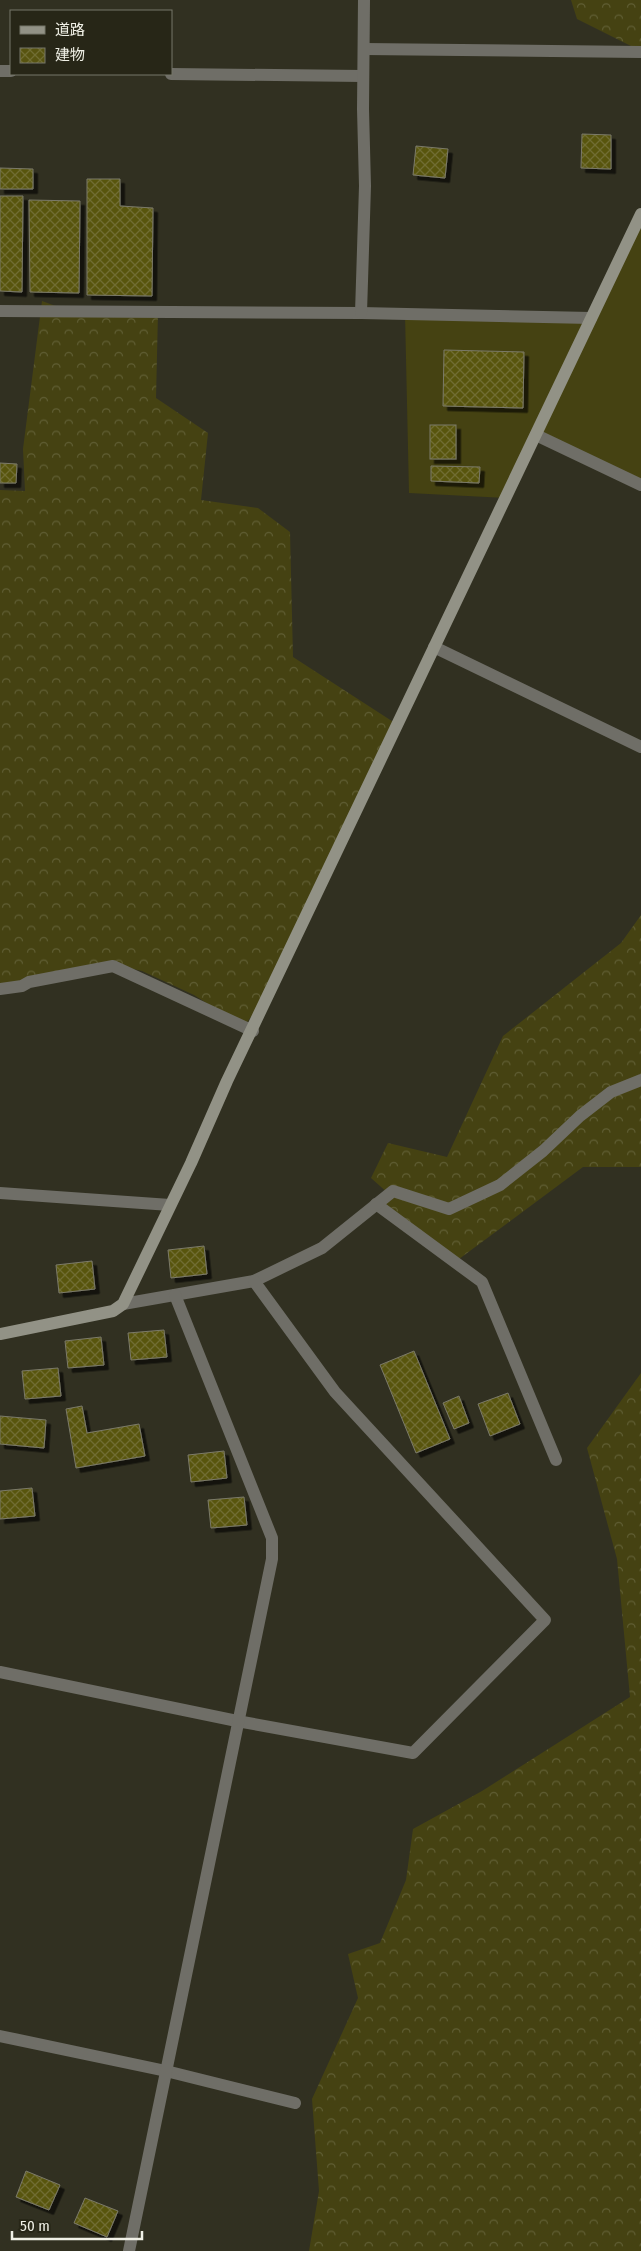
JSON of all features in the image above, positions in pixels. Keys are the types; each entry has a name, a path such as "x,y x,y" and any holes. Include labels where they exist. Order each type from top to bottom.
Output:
{"street":[{"path":"361,313 365,186 364,0"},
{"path":"364,49 641,52"},
{"path":"172,74 363,76"},
{"path":"124,1304 434,647 591,318 640,221"},
{"path":"0,311 361,313 591,318"},
{"path":"536,435 641,485"},
{"path":"434,647 641,747"},
{"path":"0,989 113,966 253,1031"},
{"path":"0,1334 113,1311 124,1304 254,1281 322,1248 393,1191 449,1209 500,1185 543,1151 580,1116 611,1092 641,1080"},
{"path":"0,1193 170,1205"},
{"path":"376,1204 482,1282 556,1460"},
{"path":"0,1672 237,1721 414,1753 545,1620 335,1392 254,1281"},
{"path":"129,2251 272,1559 272,1538 175,1295"},
{"path":"0,2036 166,2071 295,2103"}],"green space":[{"path":"571,0 641,0 641,51 577,19"},
{"path":"641,226 641,483 536,435 506,498 409,493 405,314 591,318"},
{"path":"42,301 72,312 158,312 156,398 208,433 201,500 258,508 290,532 293,657 398,725 278,977 244,1027 194,995 142,971 108,963 0,986 0,490 25,491 23,449"},
{"path":"641,915 641,1167 583,1167 455,1262 376,1204 389,1194 371,1178 388,1143 447,1157 503,1036 621,943"},
{"path":"641,1373 641,2251 309,2251 319,2191 312,2099 358,1998 348,1954 380,1943 406,1880 413,1829 482,1791 630,1697 617,1559 587,1448"}],"building":[{"path":"582,134 611,135 611,169 581,168"},
{"path":"416,146 448,149 445,178 413,175"},
{"path":"0,168 33,169 33,189 0,189"},
{"path":"87,179 120,179 120,206 153,208 152,296 87,295"},
{"path":"0,196 23,196 22,292 0,291"},
{"path":"29,200 80,201 79,293 30,292"},
{"path":"444,350 524,352 523,408 443,406"},
{"path":"430,425 456,425 456,459 430,459"},
{"path":"0,463 17,464 16,483 0,483"},
{"path":"431,466 480,467 479,483 431,481"},
{"path":"204,1246 207,1274 171,1278 168,1250"},
{"path":"92,1261 95,1289 59,1293 56,1265"},
{"path":"164,1330 167,1357 131,1360 128,1333"},
{"path":"101,1337 104,1365 68,1368 65,1341"},
{"path":"414,1351 450,1439 416,1453 380,1365"},
{"path":"58,1368 61,1396 25,1399 22,1371"},
{"path":"508,1393 520,1424 490,1436 478,1404"},
{"path":"459,1396 469,1423 454,1429 443,1403"},
{"path":"82,1406 87,1433 139,1424 145,1456 76,1468 66,1409"},
{"path":"0,1416 46,1420 44,1448 0,1444"},
{"path":"224,1451 227,1478 191,1482 188,1455"},
{"path":"32,1488 35,1516 0,1519 0,1491"},
{"path":"244,1497 247,1525 211,1528 208,1500"},
{"path":"26,2171 60,2185 49,2210 16,2197"},
{"path":"85,2198 118,2211 107,2237 74,2223"}]}
